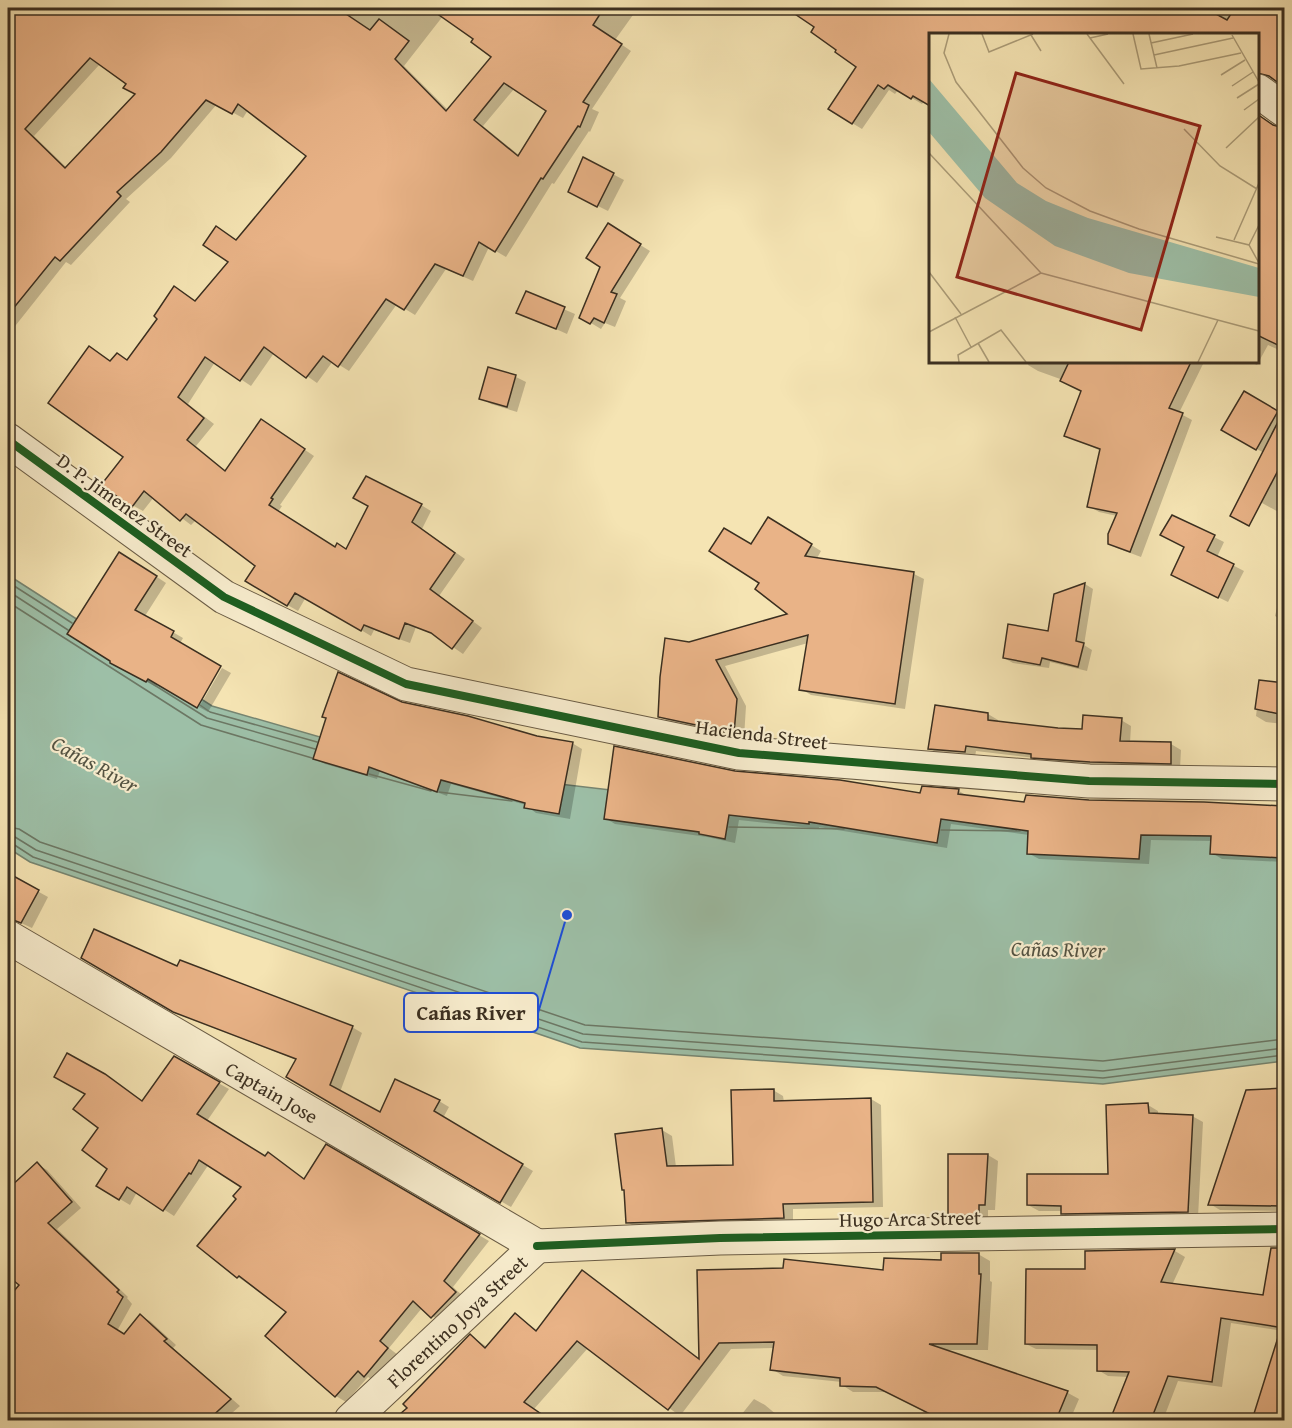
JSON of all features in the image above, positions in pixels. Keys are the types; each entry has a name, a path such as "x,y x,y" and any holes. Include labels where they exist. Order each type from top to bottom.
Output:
{"street":[{"path":"1259,92 1284,110"},
{"name":"D. P. Jimenez Street","path":"8,440 224,597"},
{"name":"Hacienda Street","path":"224,597 406,684 739,753 1089,781 1284,784"},
{"name":"Captain Jose","path":"8,936 537,1246"},
{"name":"Hugo Arca Street","path":"537,1246 720,1238 1284,1229"},
{"name":"Florentino Joya Street","path":"351,1420 537,1246"}],"water":[{"path":"8,575 212,706 431,769 739,805 1284,812 1284,1061 1103,1084 580,1048 30,862 8,848"}],"building":[{"path":"18,8 337,8 370,30 379,19 409,41 395,59 446,111 491,57 471,42 473,39 429,8 604,8 593,25 622,44 583,102 589,105 580,127 578,126 543,179 541,178 495,252 479,242 463,276 435,264 404,310 386,299 338,367 323,356 306,378 264,347 240,381 205,357 178,397 204,418 187,440 225,471 261,419 305,449 271,498 273,499 269,505 335,547 337,543 346,549 368,506 353,498 366,476 422,504 412,522 455,553 430,589 473,621 452,649 431,633 405,623 399,639 364,625 361,631 295,593 287,606 245,581 255,566 186,514 180,521 144,491 132,507 101,485 123,457 48,403 89,346 110,361 117,353 127,360 157,319 154,316 174,286 195,301 228,262 203,245 216,226 236,240 306,156 238,104 232,114 206,100 161,152 117,192 121,196 60,261 55,257 8,315 8,19","holes":["90,58 126,84 123,88 135,94 65,168 25,129","504,83 546,111 518,156 474,120"]},
{"path":"786,8 1205,8 1227,20 1235,8 1284,8 1284,87 1269,76 1259,74 1259,33 929,33 929,105 913,96 911,99 888,85 884,89 878,85 852,124 828,109 856,67 811,32 814,27"},
{"path":"1259,115 1273,125 1284,128 1284,348 1259,336"},
{"path":"583,157 614,173 597,207 568,192"},
{"path":"608,223 641,244 611,292 617,294 604,323 594,318 590,324 579,318 600,267 586,258"},
{"path":"526,291 565,307 556,329 516,313"},
{"path":"1069,363 1191,363 1169,408 1183,413 1130,552 1108,544 1108,534 1117,513 1087,507 1100,449 1064,436 1081,391 1060,381"},
{"path":"488,367 516,375 507,407 479,399"},
{"path":"1244,391 1278,411 1256,450 1221,430"},
{"path":"1284,410 1284,459 1249,526 1230,516"},
{"path":"1172,515 1215,535 1207,551 1234,564 1218,598 1171,575 1184,547 1160,535"},
{"path":"768,517 812,544 805,556 914,572 895,704 799,690 808,635 716,660 737,699 734,733 658,717 665,638 689,642 787,614 755,589 759,583 709,551 724,528 751,544"},
{"path":"119,552 157,576 135,610 174,631 171,637 221,666 197,708 148,679 146,682 110,663 67,634"},
{"path":"1085,583 1076,641 1084,643 1078,667 1042,658 1040,665 1003,658 1008,624 1048,631 1054,594"},
{"path":"338,672 402,702 468,716 537,736 573,742 559,814 524,808 525,803 441,780 437,792 369,767 367,775 313,759 326,718 322,717"},
{"path":"1259,680 1284,683 1284,715 1255,709"},
{"path":"935,705 988,713 988,720 1058,728 1082,729 1083,715 1122,718 1120,741 1171,742 1171,764 1031,758 1031,754 966,746 965,752 928,749"},
{"path":"614,746 735,771 840,780 920,793 922,786 959,789 958,794 1024,802 1026,795 1089,800 1284,806 1282,858 1210,854 1211,836 1141,835 1139,859 1027,854 1028,831 941,819 937,843 809,822 809,824 729,815 725,839 699,834 699,832 604,819"},
{"path":"8,873 39,890 21,923 8,918"},
{"path":"94,929 177,966 180,960 353,1026 330,1085 380,1112 395,1079 440,1100 434,1111 523,1164 500,1203 286,1077 296,1059 173,1012 81,958"},
{"path":"67,1053 105,1074 142,1101 174,1056 220,1082 197,1114 265,1156 268,1152 304,1179 326,1144 480,1234 444,1281 456,1292 431,1318 413,1301 380,1341 388,1348 364,1377 358,1371 335,1397 265,1336 286,1312 239,1276 237,1278 197,1246 236,1199 233,1196 241,1187 199,1160 163,1211 127,1187 119,1200 96,1186 107,1169 82,1150 98,1128 73,1109 85,1094 54,1077"},
{"path":"1284,1088 1284,1186 1281,1186 1281,1206 1208,1205 1246,1090"},
{"path":"774,1089 774,1101 871,1098 873,1202 783,1204 784,1218 626,1223 624,1190 622,1190 615,1134 662,1128 667,1166 733,1165 731,1090"},
{"path":"1148,1103 1149,1113 1193,1115 1188,1212 1061,1214 1061,1206 1027,1205 1027,1174 1108,1174 1106,1105"},
{"path":"948,1154 988,1154 985,1205 979,1205 979,1215 948,1216"},
{"path":"37,1162 72,1202 48,1223 119,1290 117,1292 123,1297 108,1324 124,1334 140,1314 167,1339 164,1341 231,1399 208,1420 8,1420 8,1298 19,1285 8,1276 8,1189"},
{"path":"1271,1248 1284,1248 1284,1328 1221,1318 1212,1382 1168,1376 1151,1420 1110,1420 1129,1372 1097,1371 1097,1345 1025,1344 1026,1269 1085,1269 1085,1251 1175,1249 1161,1282 1263,1295"},
{"path":"941,1253 979,1253 979,1274 981,1274 977,1344 929,1344 1068,1391 1056,1420 942,1420 876,1387 840,1386 840,1378 770,1370 774,1342 719,1343 668,1410 577,1341 524,1402 550,1420 393,1420 407,1408 403,1404 470,1334 485,1348 515,1313 536,1331 582,1270 699,1359 697,1270 783,1268 784,1259 883,1270 884,1258 941,1260"},
{"path":"1279,1334 1284,1335 1284,1420 1252,1420"}],"cycle path":[{"path":"8,440 224,597 406,684 739,753 1089,781 1284,784"},
{"path":"537,1246 720,1238 1284,1229"}],"place":[{"name":"Cañas River","path":"567,915"}]}
